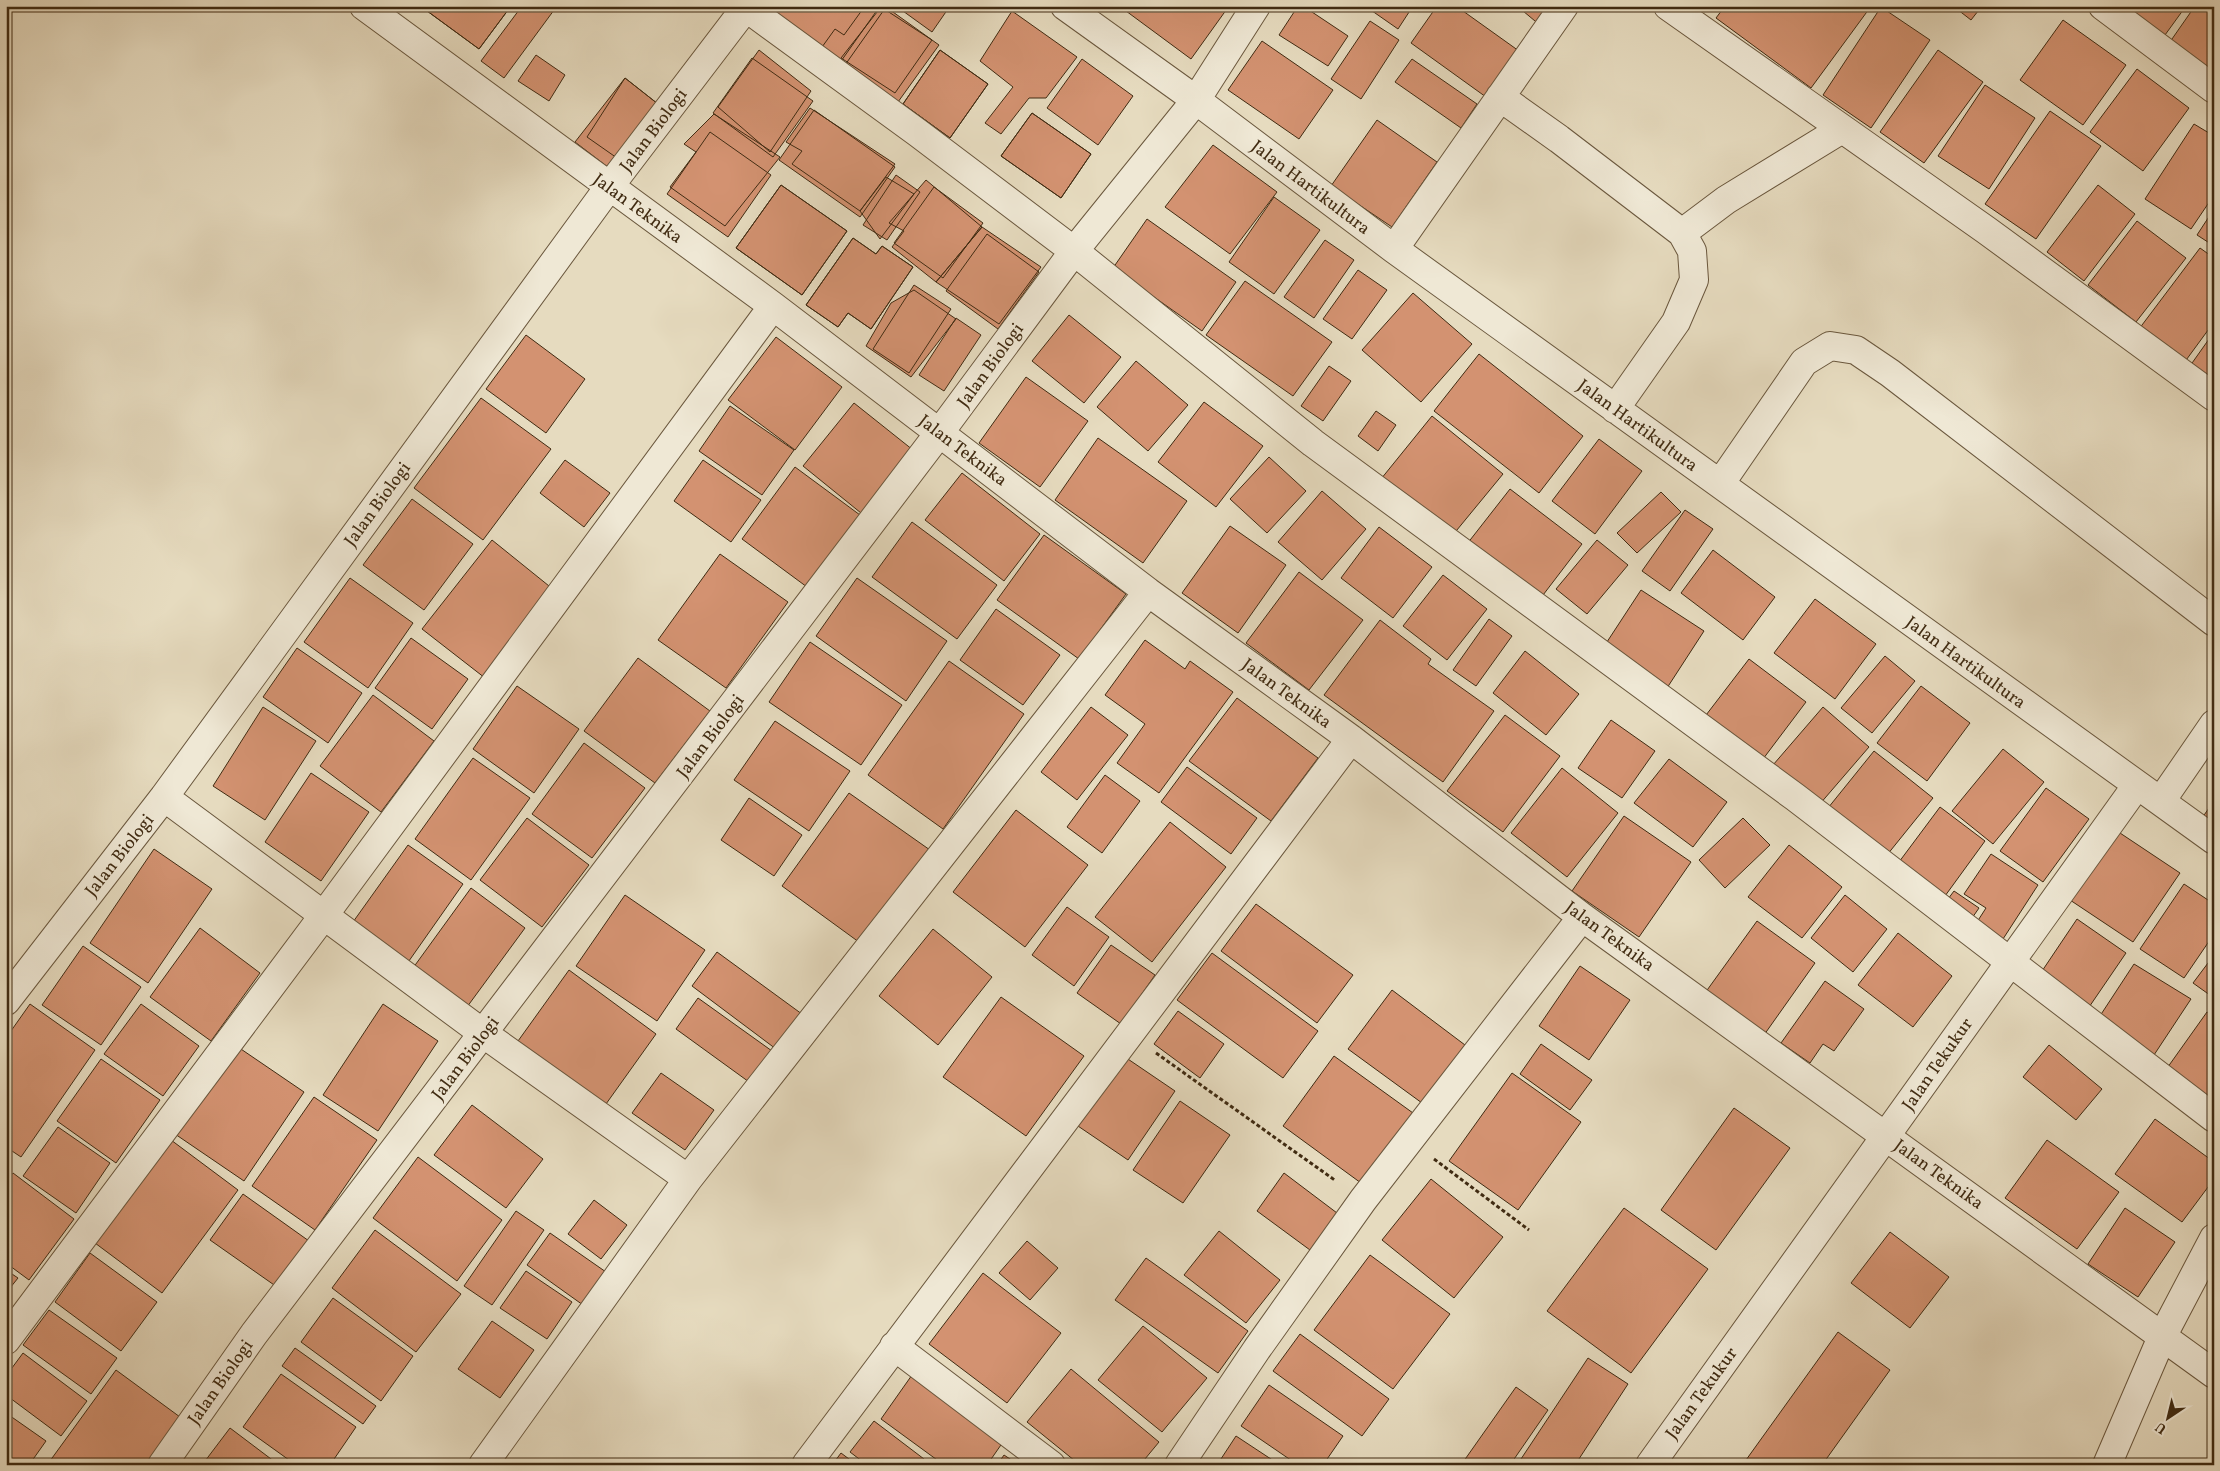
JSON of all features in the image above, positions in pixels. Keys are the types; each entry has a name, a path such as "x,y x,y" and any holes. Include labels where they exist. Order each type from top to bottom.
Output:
{"street":[{"name":"Jalan Teknika","path":"364,6 773,306 1148,592 1351,739 1582,917 2214,1374"},
{"name":"Jalan Hartikultura","path":"1065,6 1196,100 1394,249 2214,840"},
{"name":"Jalan Biologi","path":"162,1465 254,1334 940,432 1074,251 1196,100 1256,6"},
{"path":"1394,249 1564,6"},
{"path":"1668,6 1986,230 2214,397"},
{"path":"2103,6 2214,89"},
{"name":"Jalan Biologi","path":"6,1001 164,797 609,187 745,7"},
{"path":"745,7 918,133 1074,251 1313,443 1795,797 2214,1118"},
{"path":"1500,97 1559,139 1682,233 1692,251 1694,280 1676,322 1615,409"},
{"path":"1682,233 1726,200 1842,129"},
{"path":"6,1340 324,915 773,306"},
{"path":"1720,484 1804,362 1830,346 1856,350 1890,373 2214,622"},
{"path":"483,1465 688,1179 1148,592"},
{"path":"2161,801 2214,724"},
{"path":"806,1465 1128,1033 1351,739"},
{"name":"Jalan Tekukur","path":"1650,1465 2137,785"},
{"path":"164,797 484,1034 688,1179"},
{"path":"1178,1465 1257,1349 1363,1200 1582,917"},
{"path":"2107,1465 2162,1337 2214,1238"},
{"path":"894,1346 1051,1465"}],"path":[{"path":"1128,1033 1363,1200"},
{"path":"1410,1141 1529,1230"}],"building":[{"path":"425,6 511,6 479,49 423,8"},
{"path":"425,6 511,6 479,49 423,8"},
{"path":"522,6 557,6 504,78 481,61"},
{"path":"776,6 880,6 839,64 767,19"},
{"path":"776,6 865,6 844,35 835,29 817,54 767,19"},
{"path":"896,6 950,6 932,32"},
{"path":"1129,6 1229,6 1191,59 1126,11"},
{"path":"1298,6 1303,6 1348,36 1328,66 1279,35"},
{"path":"1365,6 1413,6 1398,29"},
{"path":"1437,6 1456,6 1519,51 1486,97 1411,43"},
{"path":"1517,6 1557,6 1541,26"},
{"path":"1697,6 1710,6 1705,12"},
{"path":"1725,6 1865,6 1869,9 1811,88 1716,18"},
{"path":"1953,6 1982,6 1971,20"},
{"path":"2125,6 2186,6 2165,35"},
{"path":"2195,6 2214,6 2214,74 2165,49"},
{"path":"881,7 932,40 895,93 841,58"},
{"path":"886,7 939,45 898,102 845,65"},
{"path":"1881,7 1930,40 1871,128 1823,95"},
{"path":"1012,11 1077,57 1046,98 1029,98 1001,134 985,123 1013,87 980,61"},
{"path":"2063,20 2126,65 2083,125 2020,80"},
{"path":"1370,21 1399,40 1361,99 1331,79"},
{"path":"1262,41 1333,90 1299,139 1228,90"},
{"path":"759,50 811,91 770,152 718,107"},
{"path":"940,50 988,84 950,138 903,104"},
{"path":"940,50 988,84 950,138 903,104"},
{"path":"1938,50 1983,82 1924,163 1880,132"},
{"path":"536,55 565,75 549,101 518,81"},
{"path":"752,58 813,101 773,157 713,113"},
{"path":"1082,59 1133,96 1098,145 1047,108"},
{"path":"1412,59 1477,104 1461,128 1395,82"},
{"path":"2137,69 2189,108 2143,171 2090,132"},
{"path":"625,78 658,104 609,168 575,142"},
{"path":"625,78 658,104 617,158 587,137"},
{"path":"1985,85 2035,118 1989,189 1938,156"},
{"path":"810,108 895,164 860,211 792,164 802,151 786,142"},
{"path":"814,110 895,167 860,217 779,160"},
{"path":"2050,111 2101,146 2036,239 1985,204"},
{"path":"1032,113 1091,154 1061,198 1001,156"},
{"path":"1032,113 1091,154 1061,198 1001,156"},
{"path":"714,114 780,157 725,226 670,187 696,152 684,144"},
{"path":"1377,120 1437,162 1392,227 1331,186"},
{"path":"2194,124 2214,136 2214,195 2191,229 2145,199"},
{"path":"710,132 771,175 728,237 667,194"},
{"path":"1213,145 1277,192 1230,254 1165,207"},
{"path":"896,175 920,192 887,240 863,225"},
{"path":"886,177 914,194 880,239 860,211"},
{"path":"926,180 982,227 936,282 892,247 904,231 889,223"},
{"path":"781,185 847,231 802,295 736,248"},
{"path":"781,185 847,231 802,295 736,248"},
{"path":"2098,185 2135,214 2084,281 2047,252"},
{"path":"934,187 983,223 943,278 894,243"},
{"path":"1274,197 1320,230 1274,294 1229,262"},
{"path":"2214,209 2214,246 2197,235"},
{"path":"1147,219 1236,282 1202,331 1113,268"},
{"path":"2137,221 2186,258 2136,322 2088,285"},
{"path":"982,227 1041,267 999,324 936,282"},
{"path":"987,234 1039,272 998,329 946,291"},
{"path":"853,238 876,254 882,246 913,267 871,329 848,313 838,327 806,305"},
{"path":"853,238 876,254 882,246 913,267 871,329 848,313 838,327 806,305"},
{"path":"1325,240 1354,260 1314,318 1284,297"},
{"path":"2200,248 2214,258 2214,322 2181,367 2136,333"},
{"path":"1358,270 1387,290 1352,339 1323,319"},
{"path":"1245,281 1332,342 1293,396 1206,335"},
{"path":"914,285 951,309 909,373 873,349"},
{"path":"914,290 956,319 911,377 866,346 891,303"},
{"path":"1413,293 1472,344 1421,402 1362,350"},
{"path":"1069,315 1121,357 1084,403 1032,361"},
{"path":"956,318 981,335 944,391 919,375"},
{"path":"2214,332 2214,392 2185,373"},
{"path":"526,335 585,379 546,433 486,389"},
{"path":"776,337 842,387 795,450 728,400"},
{"path":"1479,354 1583,436 1539,493 1434,411"},
{"path":"1136,361 1188,405 1148,451 1097,407"},
{"path":"1329,366 1351,381 1323,421 1301,406"},
{"path":"1026,377 1088,421 1040,487 979,443"},
{"path":"481,398 551,449 483,540 414,488"},
{"path":"1204,402 1263,446 1216,507 1158,462"},
{"path":"854,403 913,450 861,513 803,466"},
{"path":"730,406 794,450 762,495 699,451"},
{"path":"1376,411 1396,425 1378,451 1358,436"},
{"path":"1432,416 1503,474 1452,536 1381,479"},
{"path":"1098,438 1187,501 1143,563 1055,500"},
{"path":"1599,439 1642,471 1595,534 1552,501"},
{"path":"1269,457 1306,491 1267,533 1230,499"},
{"path":"565,460 610,493 584,527 540,493"},
{"path":"703,460 761,500 731,542 674,501"},
{"path":"795,467 860,515 807,587 742,539"},
{"path":"962,473 1040,534 1004,581 925,520"},
{"path":"1510,489 1582,544 1540,599 1467,544"},
{"path":"1322,491 1366,529 1322,580 1278,542"},
{"path":"1661,492 1681,512 1637,553 1617,533"},
{"path":"412,499 473,544 424,610 363,565"},
{"path":"1685,510 1713,529 1670,591 1642,571"},
{"path":"912,522 997,585 957,639 872,577"},
{"path":"1230,526 1286,565 1238,633 1182,593"},
{"path":"1379,527 1432,567 1393,618 1341,578"},
{"path":"1044,535 1126,594 1079,659 997,600"},
{"path":"492,540 554,590 485,678 422,629"},
{"path":"1597,540 1628,565 1587,614 1556,589"},
{"path":"1713,550 1775,597 1743,640 1681,593"},
{"path":"720,554 788,602 726,688 658,640"},
{"path":"1299,572 1363,620 1309,690 1246,643"},
{"path":"1443,575 1487,609 1447,660 1403,626"},
{"path":"350,578 413,623 368,688 304,642"},
{"path":"857,578 947,641 906,701 816,636"},
{"path":"1641,590 1704,631 1667,688 1603,648"},
{"path":"1815,599 1876,644 1835,699 1774,653"},
{"path":"996,609 1060,655 1023,705 960,660"},
{"path":"1489,619 1512,636 1476,686 1453,670"},
{"path":"1380,620 1431,659 1428,664 1494,711 1443,782 1324,695"},
{"path":"411,638 468,679 432,729 375,688"},
{"path":"1145,640 1185,669 1190,661 1233,692 1159,793 1117,763 1145,724 1105,695"},
{"path":"810,642 902,705 861,765 769,702"},
{"path":"297,648 362,693 328,743 263,697"},
{"path":"1525,651 1579,694 1546,735 1493,693"},
{"path":"1885,656 1915,681 1872,733 1841,708"},
{"path":"638,658 710,711 655,783 584,731"},
{"path":"1749,659 1806,702 1760,763 1703,719"},
{"path":"949,661 1024,714 943,829 868,775"},
{"path":"517,686 579,729 534,793 473,749"},
{"path":"1921,686 1970,723 1927,781 1877,743"},
{"path":"373,695 434,741 381,812 320,766"},
{"path":"1237,698 1318,758 1271,821 1189,761"},
{"path":"263,707 316,741 265,820 213,786"},
{"path":"1091,707 1128,735 1077,800 1041,772"},
{"path":"1823,707 1869,747 1819,805 1773,765"},
{"path":"1505,715 1560,756 1503,832 1447,791"},
{"path":"1611,720 1655,751 1622,798 1578,768"},
{"path":"775,721 850,771 809,831 734,780"},
{"path":"584,743 645,788 592,858 532,814"},
{"path":"2003,749 2044,782 1993,844 1952,811"},
{"path":"1874,751 1933,798 1887,855 1828,808"},
{"path":"473,758 530,798 471,880 415,839"},
{"path":"1669,759 1727,802 1693,847 1634,803"},
{"path":"1187,767 1257,818 1231,854 1161,802"},
{"path":"1562,768 1618,813 1567,877 1511,833"},
{"path":"311,773 369,812 321,881 265,842"},
{"path":"1105,775 1140,801 1102,853 1067,827"},
{"path":"2046,788 2089,819 2043,882 2000,851"},
{"path":"849,793 930,850 863,945 782,886"},
{"path":"749,798 802,835 774,876 721,840"},
{"path":"2214,801 2214,826 2202,818"},
{"path":"1940,807 1985,841 1945,896 1899,862"},
{"path":"1016,810 1088,865 1025,947 953,892"},
{"path":"1624,816 1691,862 1639,937 1572,891"},
{"path":"527,818 589,865 542,927 480,880"},
{"path":"1743,818 1770,845 1725,888 1699,860"},
{"path":"1170,822 1226,867 1152,962 1095,917"},
{"path":"2117,831 2180,873 2133,942 2070,900"},
{"path":"408,845 463,884 404,968 348,929"},
{"path":"1789,845 1842,887 1802,938 1748,897"},
{"path":"154,849 212,889 148,983 90,943"},
{"path":"1991,854 2038,885 2003,939 1977,922 1986,908 1964,894"},
{"path":"2184,884 2214,904 2214,934 2184,978 2140,949"},
{"path":"471,888 525,928 467,1007 413,968"},
{"path":"1954,891 1979,908 1970,921 1945,903"},
{"path":"625,895 705,950 657,1021 576,966"},
{"path":"1845,895 1887,929 1853,972 1811,938"},
{"path":"1256,904 1353,975 1317,1023 1221,951"},
{"path":"1067,907 1109,937 1074,986 1032,955"},
{"path":"2077,919 2126,953 2085,1013 2036,980"},
{"path":"1757,921 1815,963 1764,1035 1705,993"},
{"path":"200,928 260,973 211,1041 150,997"},
{"path":"933,929 992,977 938,1045 879,996"},
{"path":"1898,933 1952,976 1913,1027 1858,985"},
{"path":"1111,945 1155,975 1121,1024 1077,993"},
{"path":"83,946 141,987 101,1045 42,1005"},
{"path":"717,952 806,1017 780,1052 692,986"},
{"path":"1212,953 1318,1031 1283,1078 1177,1000"},
{"path":"2214,955 2214,998 2193,983"},
{"path":"2134,964 2191,999 2152,1058 2096,1022"},
{"path":"1580,966 1630,1000 1589,1060 1539,1026"},
{"path":"569,970 656,1034 601,1111 513,1048"},
{"path":"1825,981 1864,1009 1834,1051 1823,1044 1810,1063 1781,1043"},
{"path":"1392,990 1465,1045 1422,1103 1348,1049"},
{"path":"1001,997 1084,1056 1026,1136 943,1077"},
{"path":"698,998 779,1056 756,1087 676,1029"},
{"path":"30,1004 95,1050 21,1157 6,1147 6,1038"},
{"path":"141,1004 199,1046 163,1096 104,1054"},
{"path":"383,1004 438,1041 378,1131 323,1095"},
{"path":"1178,1011 1224,1044 1200,1078 1154,1044"},
{"path":"2207,1012 2214,1016 2214,1107 2165,1071"},
{"path":"1541,1044 1592,1080 1570,1110 1520,1074"},
{"path":"235,1045 304,1092 244,1181 175,1134"},
{"path":"2049,1045 2102,1089 2076,1120 2023,1077"},
{"path":"1122,1055 1175,1091 1128,1160 1075,1124"},
{"path":"1334,1056 1413,1113 1361,1183 1283,1126"},
{"path":"101,1059 160,1100 116,1163 57,1121"},
{"path":"661,1073 714,1110 685,1150 632,1113"},
{"path":"1512,1073 1581,1122 1518,1210 1449,1161"},
{"path":"314,1097 377,1140 315,1230 252,1186"},
{"path":"1180,1101 1230,1135 1183,1203 1133,1170"},
{"path":"472,1105 543,1159 506,1208 434,1155"},
{"path":"1734,1108 1790,1148 1716,1250 1661,1210"},
{"path":"2155,1119 2214,1162 2214,1179 2182,1222 2115,1174"},
{"path":"58,1127 110,1163 76,1213 23,1176"},
{"path":"171,1140 238,1190 162,1293 95,1243"},
{"path":"2047,1140 2119,1192 2077,1249 2005,1198"},
{"path":"418,1157 502,1220 457,1281 373,1218"},
{"path":"13,1173 74,1219 29,1280 6,1263 6,1182"},
{"path":"1284,1173 1337,1213 1310,1250 1257,1211"},
{"path":"1431,1179 1503,1237 1454,1298 1382,1240"},
{"path":"243,1194 309,1241 277,1287 210,1240"},
{"path":"594,1200 627,1225 601,1259 568,1234"},
{"path":"1624,1208 1708,1269 1631,1373 1547,1311"},
{"path":"2125,1208 2175,1242 2138,1297 2088,1264"},
{"path":"516,1211 544,1230 492,1305 464,1286"},
{"path":"375,1230 461,1294 416,1352 332,1288"},
{"path":"1219,1231 1280,1280 1246,1323 1184,1275"},
{"path":"1890,1232 1949,1277 1910,1328 1851,1283"},
{"path":"550,1233 606,1272 583,1305 527,1265"},
{"path":"1027,1241 1058,1268 1030,1300 999,1273"},
{"path":"90,1253 157,1302 121,1351 55,1302"},
{"path":"1370,1255 1450,1314 1393,1389 1314,1330"},
{"path":"1146,1258 1248,1331 1218,1373 1115,1300"},
{"path":"6,1270 18,1278 6,1293"},
{"path":"526,1271 572,1302 547,1339 500,1308"},
{"path":"983,1273 1061,1333 1007,1403 929,1344"},
{"path":"333,1298 413,1356 381,1401 301,1342"},
{"path":"49,1310 117,1358 91,1394 23,1345"},
{"path":"492,1321 534,1350 500,1398 458,1369"},
{"path":"1143,1326 1207,1378 1162,1432 1098,1380"},
{"path":"1838,1332 1890,1370 1822,1465 1752,1465 1746,1460"},
{"path":"1300,1334 1389,1399 1362,1436 1273,1371"},
{"path":"295,1348 376,1406 363,1424 282,1366"},
{"path":"23,1353 87,1401 61,1436 6,1395 6,1376"},
{"path":"1588,1358 1628,1384 1575,1465 1517,1465"},
{"path":"1071,1369 1159,1442 1140,1465 1080,1465 1027,1422"},
{"path":"116,1370 180,1417 145,1465 47,1465"},
{"path":"281,1374 356,1427 330,1465 296,1465 243,1427"},
{"path":"912,1375 1003,1442 987,1465 944,1465 881,1419"},
{"path":"1269,1385 1343,1436 1323,1465 1298,1465 1241,1426"},
{"path":"1516,1387 1548,1410 1510,1465 1461,1465"},
{"path":"6,1413 46,1441 29,1465 6,1465"},
{"path":"874,1421 924,1459 920,1465 867,1465 850,1452"},
{"path":"230,1428 279,1465 202,1465"},
{"path":"1236,1436 1280,1465 1217,1465"},
{"path":"841,1453 857,1465 832,1465"},
{"path":"1004,1455 1019,1465 997,1465"}]}
